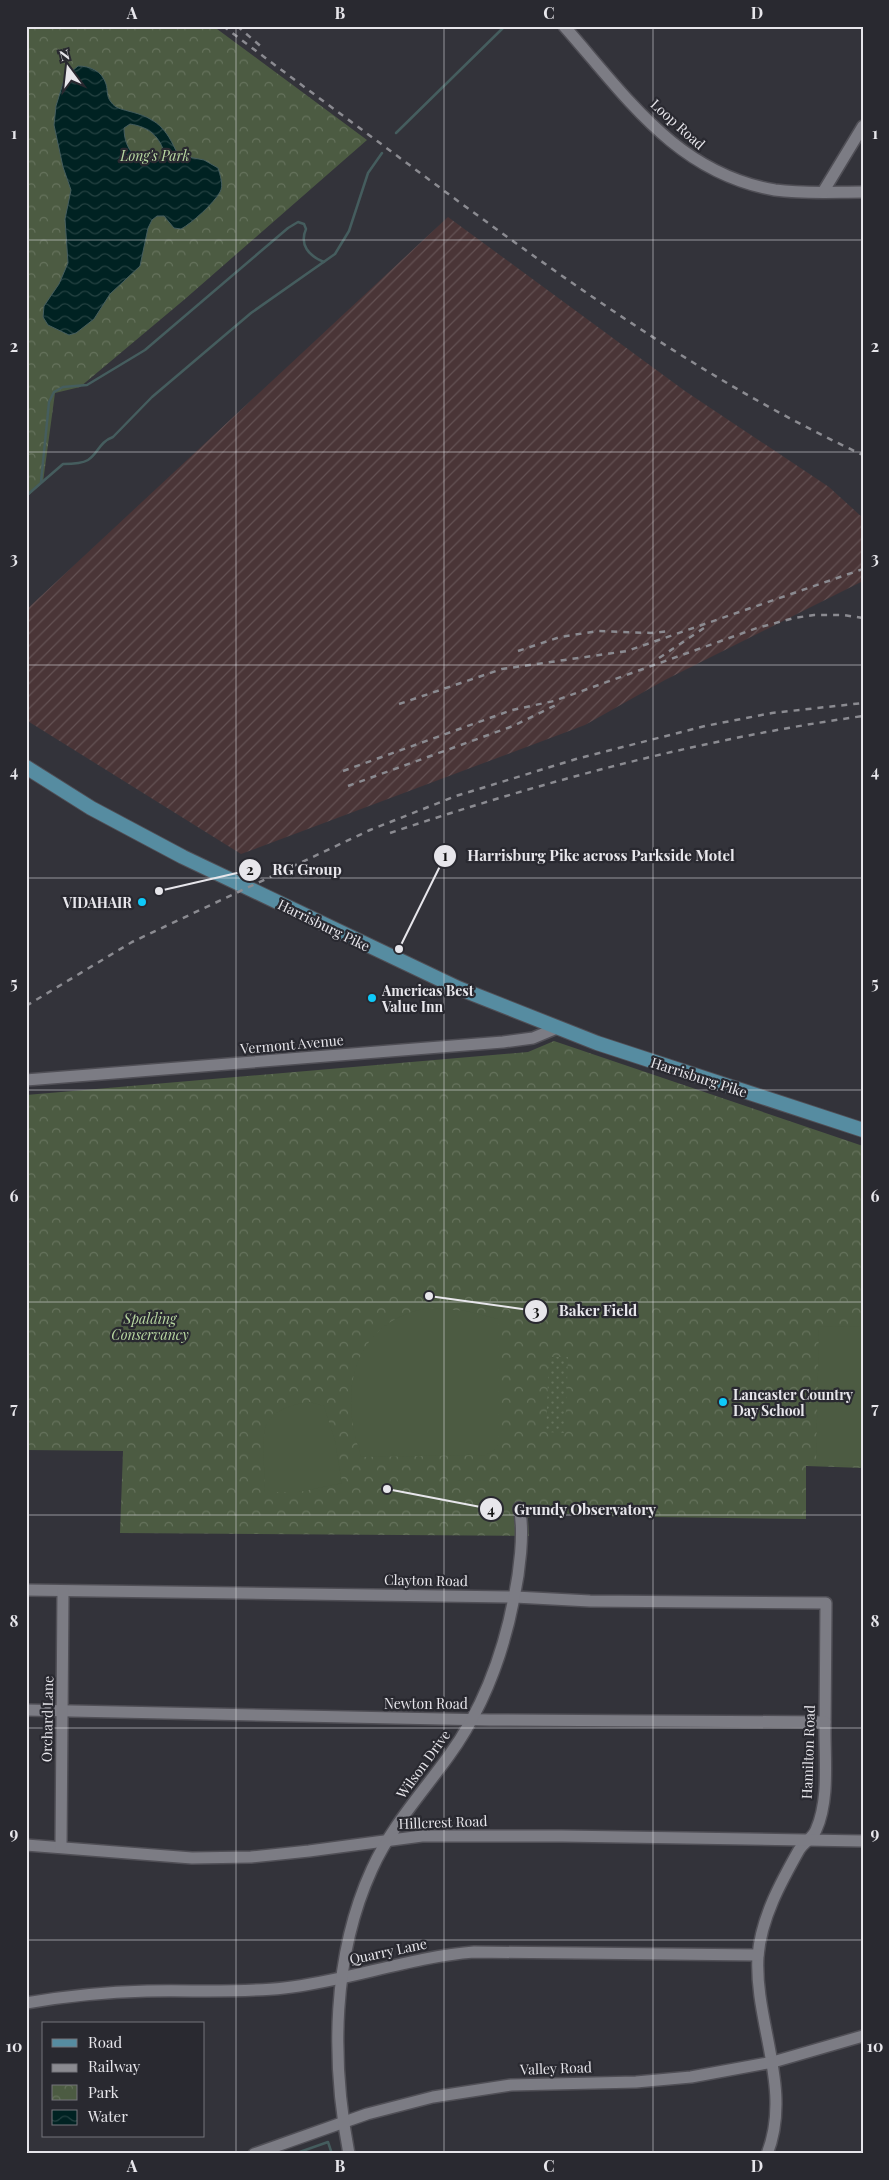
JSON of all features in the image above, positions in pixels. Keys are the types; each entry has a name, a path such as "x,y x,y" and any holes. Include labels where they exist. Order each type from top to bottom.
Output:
{"main road":[{"name":"Harrisburg Pike","path":"26,767 91,808 182,857 403,963 557,1028 682,1072 863,1130"}],"street":[{"name":"Loop Road","path":"564,26 654,127 696,161 733,179 757,186 791,192 863,192"},
{"path":"823,192 863,126"},
{"name":"Vermont Avenue","path":"26,1080 494,1043 533,1038 557,1028"},
{"name":"Wilson Drive","path":"349,2154 339,2077 338,2028 343,1977 353,1924 372,1869 388,1839 448,1756 486,1692 502,1650 515,1597 521,1519 519,1508"},
{"name":"Clayton Road","path":"26,1590 826,1603"},
{"name":"Orchard Lane","path":"61,1847 63,1591"},
{"name":"Hamilton Road","path":"767,2154 776,2121 773,2062 760,1999 758,1955 760,1940 773,1900 800,1848 816,1830 823,1800 826,1603"},
{"name":"Newton Road","path":"26,1710 352,1718 825,1722"},
{"name":"Hillcrest Road","path":"26,1844 158,1857 221,1857 309,1851 388,1839 422,1836 562,1836 863,1841"},
{"name":"Quarry Lane","path":"26,2003 119,1992 252,1991 343,1977 432,1956 474,1952 758,1955"},
{"name":"Valley Road","path":"254,2154 344,2122 408,2103 475,2089 555,2082 666,2080 691,2077 773,2062 863,2036"}],"shaded area":[{"path":"448,217 685,391 829,487 863,518 863,581 665,680 585,725 241,854 26,720 26,610"}],"green space":[{"name":"Long's Park","path":"26,26 213,26 367,140 185,299 80,387 55,393 43,482 26,498"},
{"name":"Spalding Conservancy","path":"554,1041 863,1146 863,1468 806,1466 806,1519 580,1516 554,1512 528,1518 529,1536 120,1533 123,1451 26,1450 26,1095 528,1052"},
{"path":"429,1308 466,1311 498,1319 498,1445 486,1455 361,1457 353,1424 351,1404 352,1386 362,1353 370,1340 395,1319 411,1312"},
{"path":"819,1326 863,1327 861,1466 816,1465"},
{"path":"549,1357 568,1357 565,1433 546,1432"},
{"path":"309,1402 324,1406 335,1441 342,1483 299,1492 265,1492 264,1443 267,1423 271,1417 282,1410"},
{"path":"488,1480 488,1488 455,1488 455,1481"}],"water":[{"path":"78,66 95,70 104,79 108,98 114,106 153,121 165,131 178,155 204,160 218,168 222,183 220,192 213,202 197,218 181,229 174,228 164,216 157,216 152,220 148,228 140,266 110,294 94,319 76,333 69,335 48,325 43,317 44,306 59,284 68,263 65,219 71,190 63,167 54,125 56,106 65,77","holes":["130,124 149,130 157,138 165,155 161,160 153,162 139,159 130,150 124,128"]}],"waterway":[{"path":"396,133 505,26"},
{"path":"26,496 63,464 73,464 88,460 152,397 251,313 335,254 349,231 368,173 382,153"},
{"path":"41,482 49,402 54,392 63,387 87,385 145,350 288,228 298,222 304,224 306,229 304,240 307,249 314,257 324,262"},
{"path":"294,2154 328,2142 332,2154"}],"railway":[{"path":"223,26 447,193 597,300 700,367 753,398 807,428 863,455"},
{"path":"237,26 264,49"},
{"path":"399,704 502,669 627,651 863,569"},
{"path":"343,771 512,710 554,701 757,628 794,618 814,615 843,615 863,618"},
{"path":"659,658 707,626"},
{"path":"518,651 560,637 598,631 651,633 670,631"},
{"path":"26,1006 132,942 370,830 456,796 576,759 705,726 772,713 863,703"},
{"path":"348,786 513,726 558,704"},
{"path":"390,833 565,779 683,749 802,725 863,716"}],"place":[{"name":"RG Group","path":"159,891"},
{"name":"VIDAHAIR","path":"142,902"},
{"name":"Harrisburg Pike across Parkside Motel","path":"399,949"},
{"name":"Americas Best Value Inn","path":"372,998"},
{"name":"Baker Field","path":"429,1296"},
{"name":"Lancaster Country Day School","path":"723,1402"},
{"name":"Grundy Observatory","path":"387,1489"}]}
